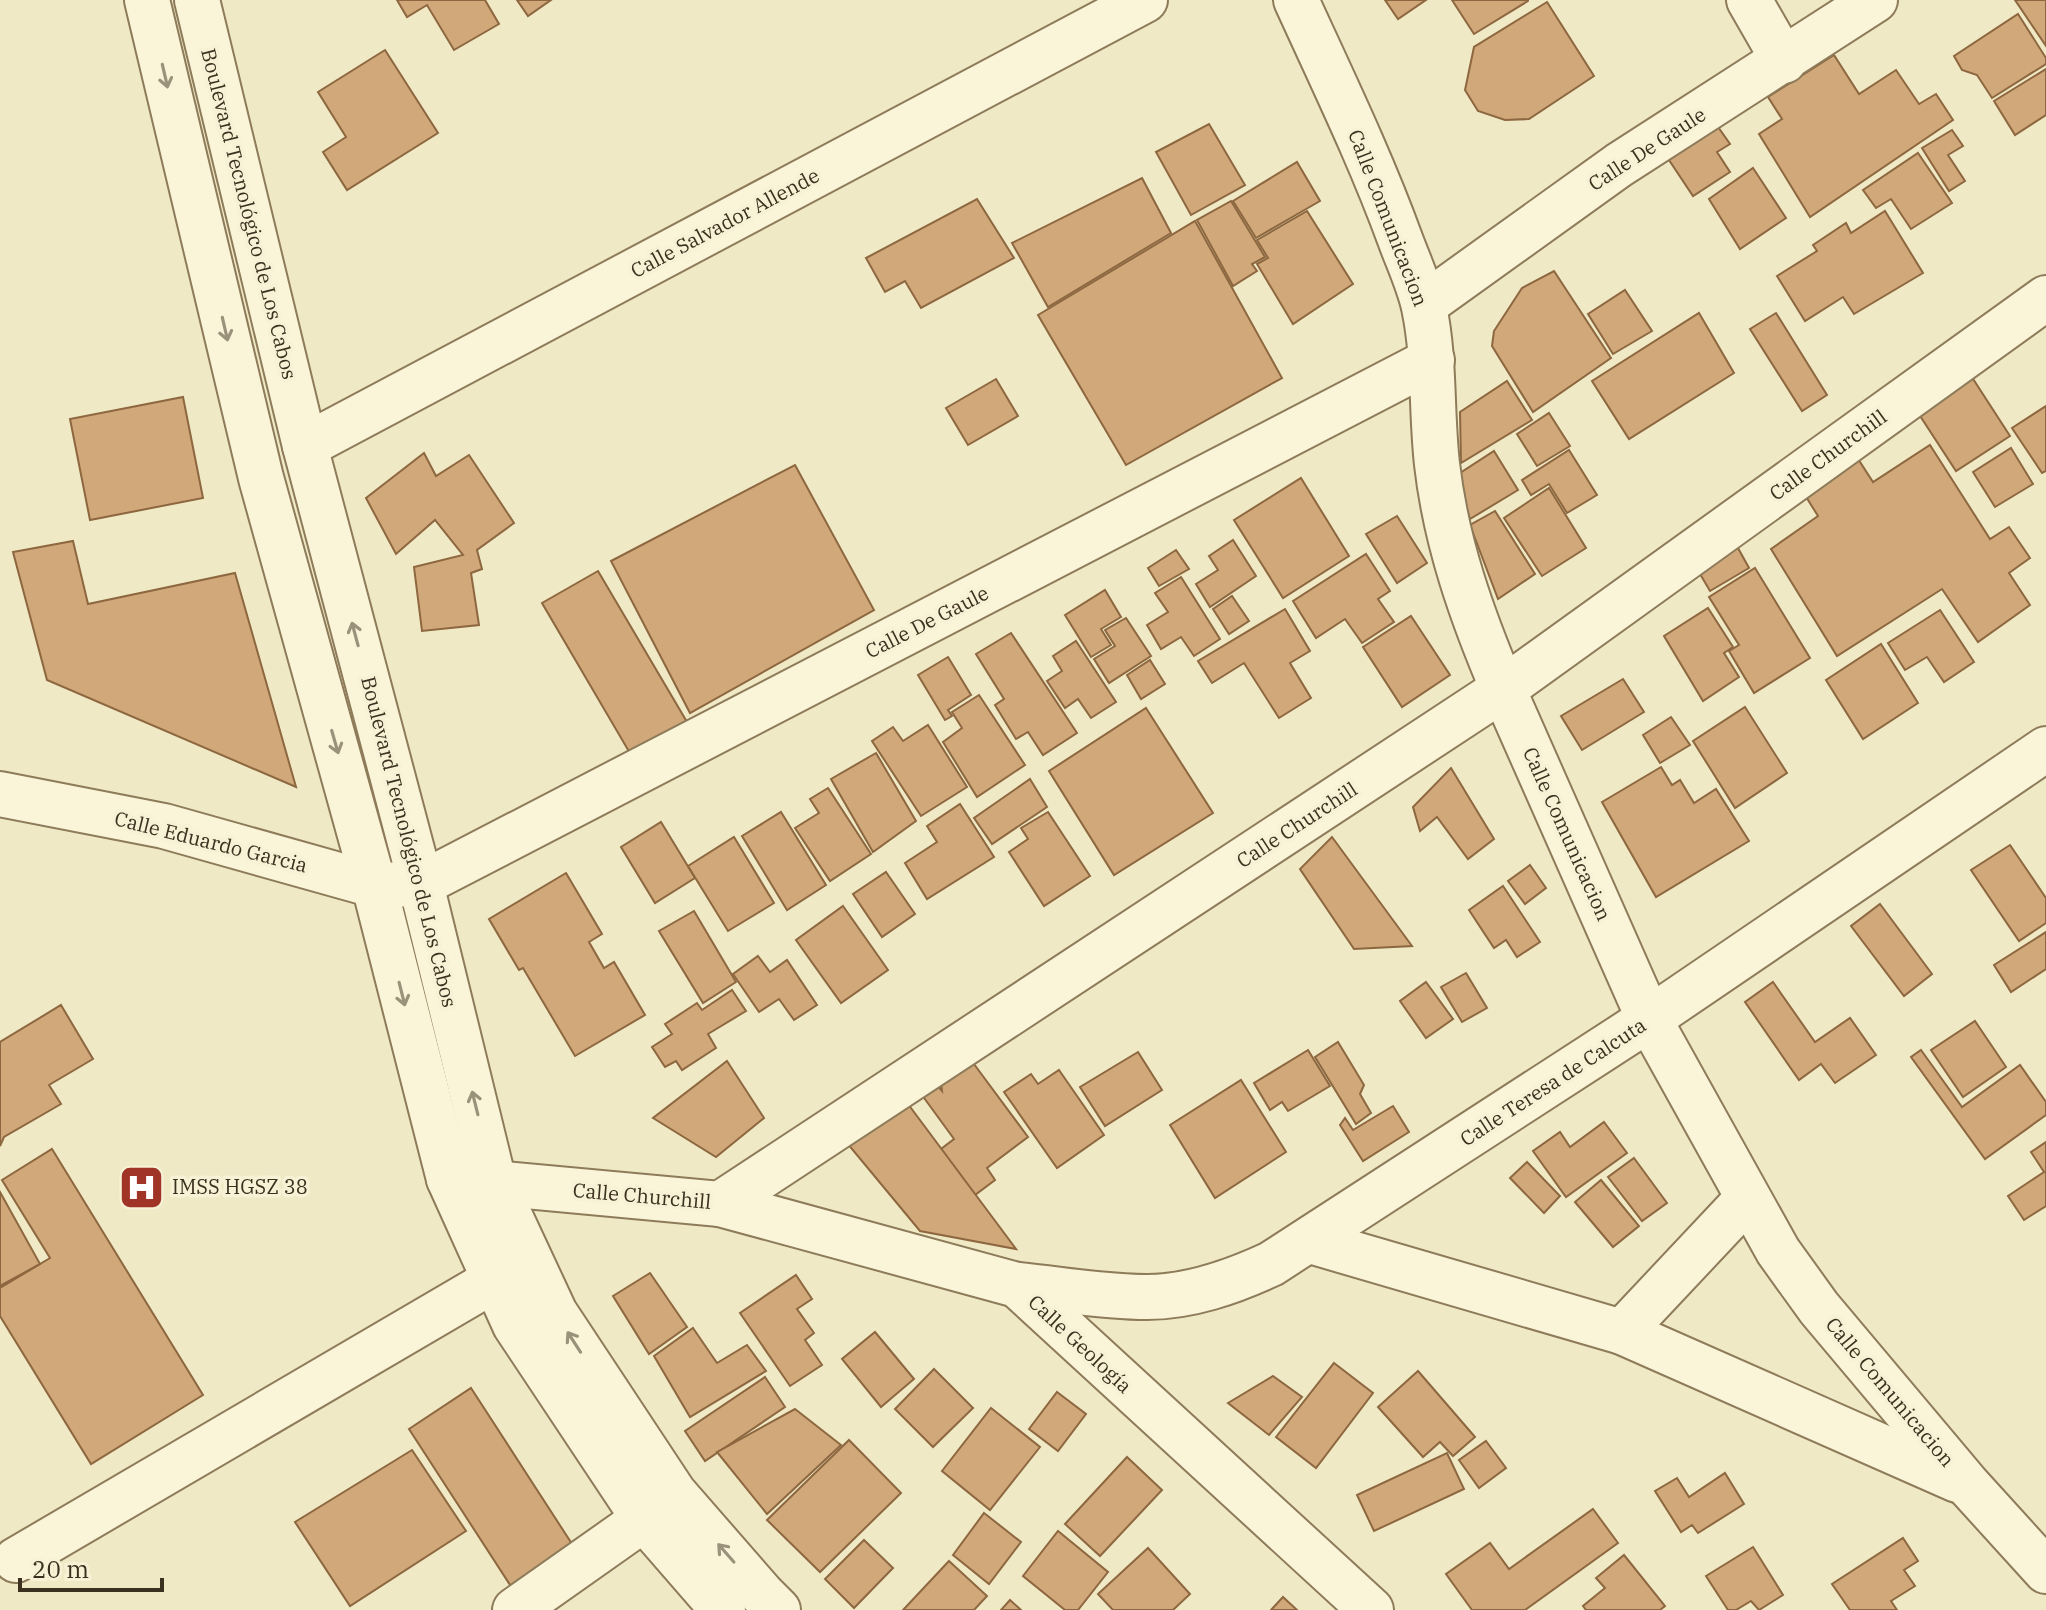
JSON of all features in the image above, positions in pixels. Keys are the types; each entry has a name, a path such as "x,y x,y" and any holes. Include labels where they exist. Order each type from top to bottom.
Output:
{"street":[{"name":"Boulevard Tecnológico de Los Cabos","path":"147,0 261,478 374,885 449,1179 512,1269"},
{"name":"Boulevard Tecnológico de Los Cabos","path":"197,0 305,446 421,884 494,1182 512,1269 515,1325 659,1506 723,1610"},
{"name":"Calle Salvador Allende","path":"305,446 1145,0"},
{"name":"Calle Comunicacion","path":"1296,0 1379,180 1424,305 1432,360 1437,462 1445,519 1460,579 1503,689 1649,1019 1778,1251 1819,1308 1967,1484 2046,1571"},
{"path":"1749,0 1784,61"},
{"name":"Calle De Gaule","path":"1424,305 1619,165 1875,0"},
{"name":"Calle Churchill","path":"449,1179 720,1204 1503,689 2046,298"},
{"name":"Calle De Gaule","path":"421,884 1432,360"},
{"name":"Calle Teresa de Calcuta","path":"1017,1285 1147,1297 1194,1292 1237,1280 1271,1264 1649,1019 2046,749"},
{"name":"Calle Eduardo Garcia","path":"0,794 164,826 374,885 421,884"},
{"path":"1622,1332 1747,1199"},
{"name":"Calle Geología","path":"720,1204 1017,1285 1371,1610"},
{"path":"1310,1241 1622,1332 1967,1484"},
{"path":"16,1560 512,1269"},
{"name":"Boulevard Tecnológico de Los Cabos","path":"659,1506 778,1610"},
{"path":"515,1610 659,1506"}],"building":[{"path":"397,0 485,0 499,24 454,50 427,5 407,17"},
{"path":"517,0 551,0 528,16"},
{"path":"1385,0 1426,0 1398,19"},
{"path":"1452,0 1528,0 1528,1 1474,34"},
{"path":"2015,0 2046,0 2046,46"},
{"path":"1547,2 1594,76 1529,119 1505,120 1478,111 1465,90 1474,47"},
{"path":"2018,14 2046,58 2046,64 1992,98 1977,75 1962,70 1954,56"},
{"path":"385,50 438,133 347,190 323,152 346,137 318,92"},
{"path":"1834,55 1859,94 1896,70 1919,104 1936,94 1953,120 1810,217 1759,134 1782,119 1768,97"},
{"path":"2046,69 2046,115 2015,135 1994,101"},
{"path":"1209,124 1245,185 1191,215 1156,152"},
{"path":"1716,124 1730,144 1717,152 1730,172 1693,196 1667,157"},
{"path":"1952,130 1963,146 1948,155 1965,181 1949,191 1922,148"},
{"path":"1918,153 1952,203 1911,229 1891,199 1876,208 1863,190"},
{"path":"1297,162 1320,201 1256,238 1233,201"},
{"path":"1753,168 1786,218 1740,249 1709,199"},
{"path":"1142,178 1171,233 1048,307 1012,243"},
{"path":"977,199 1014,258 921,308 905,281 885,292 866,258"},
{"path":"1231,201 1265,257 1252,264 1257,271 1233,286 1197,220"},
{"path":"1307,211 1353,284 1293,324 1257,264 1268,258 1257,240"},
{"path":"1885,211 1923,273 1854,314 1843,297 1805,321 1777,276 1817,251 1813,245 1846,223 1851,233"},
{"path":"1195,221 1282,378 1126,465 1038,315"},
{"path":"1554,271 1611,358 1533,412 1492,346 1494,331 1522,288"},
{"path":"1625,290 1652,331 1613,354 1588,314"},
{"path":"1699,313 1734,373 1629,439 1592,381"},
{"path":"1776,313 1827,395 1802,411 1750,329"},
{"path":"1966,368 2010,436 1956,471 1911,402"},
{"path":"996,379 1018,416 968,445 946,408"},
{"path":"1507,381 1532,420 1461,463 1460,412"},
{"path":"183,397 203,498 90,520 70,419"},
{"path":"2046,406 2046,471 2042,473 2012,428"},
{"path":"1549,413 1570,446 1537,466 1517,434"},
{"path":"1930,445 1990,539 2009,527 2030,558 2009,573 2030,605 1978,642 1942,589 1837,656 1771,549 1818,516 1798,484 1851,448 1873,482"},
{"path":"2011,448 2033,484 1995,507 1973,472"},
{"path":"1569,450 1597,495 1567,513 1549,484 1531,495 1522,480"},
{"path":"1494,451 1518,490 1470,519 1457,475"},
{"path":"424,453 436,476 469,455 514,523 477,550 482,569 471,573 479,625 422,631 414,567 463,555 435,520 396,554 366,498"},
{"path":"795,465 874,610 690,713 611,561"},
{"path":"1301,478 1349,556 1283,598 1234,520"},
{"path":"1549,488 1586,548 1542,576 1504,518"},
{"path":"1495,511 1535,574 1498,599 1470,525"},
{"path":"1397,516 1427,563 1397,583 1366,534"},
{"path":"1733,539 1749,568 1710,591 1693,562"},
{"path":"1233,540 1256,576 1210,607 1196,584 1218,570 1209,556"},
{"path":"73,541 88,604 235,573 296,787 47,680 13,552"},
{"path":"1176,550 1189,569 1159,586 1148,568"},
{"path":"1366,554 1390,591 1378,599 1394,622 1362,643 1345,619 1316,638 1293,601"},
{"path":"1755,568 1810,658 1754,693 1729,651 1739,645 1709,597"},
{"path":"598,571 687,722 631,755 542,603"},
{"path":"1181,577 1220,639 1194,656 1181,637 1161,649 1147,625 1168,612 1155,593"},
{"path":"1105,590 1121,617 1101,629 1111,645 1091,657 1065,615"},
{"path":"1232,596 1249,621 1229,634 1213,609"},
{"path":"1708,608 1733,647 1724,653 1739,677 1703,701 1664,636"},
{"path":"1285,609 1310,651 1290,663 1311,698 1279,718 1244,663 1212,683 1198,661"},
{"path":"1940,610 1974,662 1944,682 1927,657 1905,670 1888,643"},
{"path":"1411,616 1450,675 1402,707 1363,647"},
{"path":"1126,618 1151,656 1109,683 1094,659 1115,646 1105,630"},
{"path":"1011,633 1077,733 1043,755 1028,732 1016,739 995,705 1004,699 976,654"},
{"path":"1076,641 1116,702 1091,718 1078,699 1065,708 1047,681 1062,671 1053,656"},
{"path":"1881,644 1918,703 1863,739 1826,680"},
{"path":"948,657 971,695 948,710 952,716 945,720 918,675"},
{"path":"1150,660 1165,684 1141,699 1127,675"},
{"path":"1623,679 1644,712 1582,750 1561,716"},
{"path":"979,695 1025,765 977,797 943,742 962,728 952,712"},
{"path":"1745,707 1787,773 1735,808 1693,741"},
{"path":"1146,708 1213,813 1114,875 1049,771"},
{"path":"1671,717 1690,745 1660,763 1643,735"},
{"path":"928,725 967,787 921,816 872,741 893,727 903,741"},
{"path":"876,753 916,821 873,852 831,779"},
{"path":"1661,767 1672,785 1680,780 1694,803 1716,789 1749,841 1656,897 1602,802"},
{"path":"1451,768 1494,839 1468,859 1437,817 1420,831 1413,807"},
{"path":"1030,779 1047,807 992,844 974,818"},
{"path":"828,788 871,854 830,881 795,828 819,813 810,799"},
{"path":"960,804 994,857 927,899 905,863 937,842 927,826"},
{"path":"781,812 826,885 787,910 742,836"},
{"path":"1048,812 1090,876 1044,906 1009,852 1028,839 1021,828"},
{"path":"661,822 695,878 655,903 621,847"},
{"path":"734,837 774,903 728,931 688,866"},
{"path":"1332,837 1412,946 1354,949 1300,869"},
{"path":"2010,845 2046,898 2046,923 2019,941 1971,870"},
{"path":"1530,865 1546,888 1525,904 1508,881"},
{"path":"886,872 915,914 882,937 853,894"},
{"path":"566,873 602,934 589,942 604,968 614,962 645,1015 575,1056 523,968 519,970 489,919"},
{"path":"1503,886 1540,942 1517,957 1506,940 1494,948 1469,910"},
{"path":"1880,904 1932,974 1904,996 1851,926"},
{"path":"843,906 888,970 841,1003 796,940"},
{"path":"694,911 736,982 703,1003 659,931"},
{"path":"2046,932 2046,969 2011,992 1994,965"},
{"path":"758,956 770,972 787,960 817,1005 794,1020 779,999 759,1012 733,974"},
{"path":"1466,973 1487,1008 1462,1022 1441,987"},
{"path":"1426,982 1453,1019 1426,1038 1400,1001"},
{"path":"1773,982 1815,1042 1850,1018 1876,1055 1835,1083 1821,1064 1799,1080 1745,1002"},
{"path":"732,990 746,1011 708,1034 716,1048 682,1070 676,1061 665,1067 652,1047 672,1034 665,1024 697,1003 702,1010"},
{"path":"61,1005 93,1059 49,1085 61,1104 4,1137 0,1146 0,1042"},
{"path":"1975,1021 2006,1067 1963,1097 1931,1050"},
{"path":"1338,1042 1364,1085 1360,1094 1371,1113 1356,1124 1315,1057"},
{"path":"1308,1050 1330,1086 1288,1111 1282,1102 1270,1110 1254,1083"},
{"path":"1921,1050 1962,1107 2020,1065 2046,1102 2046,1115 1985,1159 1911,1057"},
{"path":"1138,1052 1162,1090 1105,1126 1080,1087"},
{"path":"971,1060 1028,1137 987,1168 995,1180 975,1195 941,1149 954,1139 919,1091 933,1080 942,1091 941,1083"},
{"path":"727,1061 764,1118 716,1157 653,1118"},
{"path":"1059,1070 1104,1135 1057,1168 1004,1092 1031,1074 1038,1084"},
{"path":"1241,1080 1286,1152 1215,1198 1170,1125"},
{"path":"908,1104 1016,1249 920,1231 847,1143"},
{"path":"1393,1106 1409,1132 1363,1161 1340,1125 1345,1118 1353,1130"},
{"path":"1604,1122 1627,1153 1566,1197 1533,1151 1560,1132 1570,1147"},
{"path":"2046,1142 2046,1206 2024,1220 2008,1196 2044,1172 2031,1152"},
{"path":"52,1149 203,1395 91,1464 0,1316 0,1288 50,1258 2,1180"},
{"path":"1634,1158 1667,1203 1642,1221 1608,1177"},
{"path":"1527,1162 1560,1196 1544,1213 1510,1178"},
{"path":"1601,1180 1639,1226 1613,1247 1575,1202"},
{"path":"0,1192 40,1264 0,1286"},
{"path":"650,1273 687,1327 649,1354 613,1296"},
{"path":"796,1275 812,1299 797,1309 814,1333 805,1340 822,1365 790,1386 740,1313"},
{"path":"693,1328 717,1363 747,1345 766,1371 690,1417 654,1356"},
{"path":"875,1332 914,1379 881,1407 842,1359"},
{"path":"1334,1363 1373,1393 1316,1468 1276,1437"},
{"path":"934,1369 973,1408 933,1447 895,1409"},
{"path":"1418,1371 1475,1437 1453,1456 1440,1442 1423,1457 1378,1407"},
{"path":"1273,1376 1302,1397 1269,1435 1228,1403"},
{"path":"765,1377 785,1407 705,1461 685,1431"},
{"path":"471,1388 574,1547 512,1588 409,1429"},
{"path":"1057,1392 1086,1414 1058,1451 1029,1429"},
{"path":"991,1408 1040,1447 990,1510 942,1471"},
{"path":"795,1409 841,1445 767,1514 717,1452"},
{"path":"849,1440 901,1493 820,1572 767,1520"},
{"path":"1486,1441 1506,1468 1479,1488 1459,1460"},
{"path":"412,1450 466,1531 350,1606 295,1522"},
{"path":"1447,1453 1464,1489 1374,1531 1357,1495"},
{"path":"1127,1457 1162,1490 1100,1556 1065,1524"},
{"path":"1725,1473 1744,1504 1698,1533 1692,1525 1681,1532 1655,1491 1677,1478 1689,1497"},
{"path":"1593,1509 1618,1543 1525,1610 1472,1610 1446,1574 1490,1543 1509,1569"},
{"path":"984,1513 1021,1542 989,1584 953,1555"},
{"path":"1058,1531 1108,1572 1078,1610 1065,1610 1023,1576"},
{"path":"1903,1538 1918,1561 1904,1570 1915,1586 1891,1601 1897,1610 1850,1610 1832,1584"},
{"path":"864,1540 893,1568 854,1608 825,1579"},
{"path":"1753,1547 1783,1595 1759,1610 1751,1601 1736,1610 1728,1610 1706,1576"},
{"path":"1148,1548 1190,1594 1173,1610 1113,1610 1098,1594"},
{"path":"1624,1555 1665,1606 1660,1610 1586,1610 1583,1606 1605,1588 1596,1578"},
{"path":"949,1561 987,1596 974,1610 903,1610"},
{"path":"1283,1597 1297,1610 1271,1610"},
{"path":"1010,1600 1021,1610 1001,1610"}],"place":[{"name":"IMSS HGSZ 38","path":"141,1187"}]}
